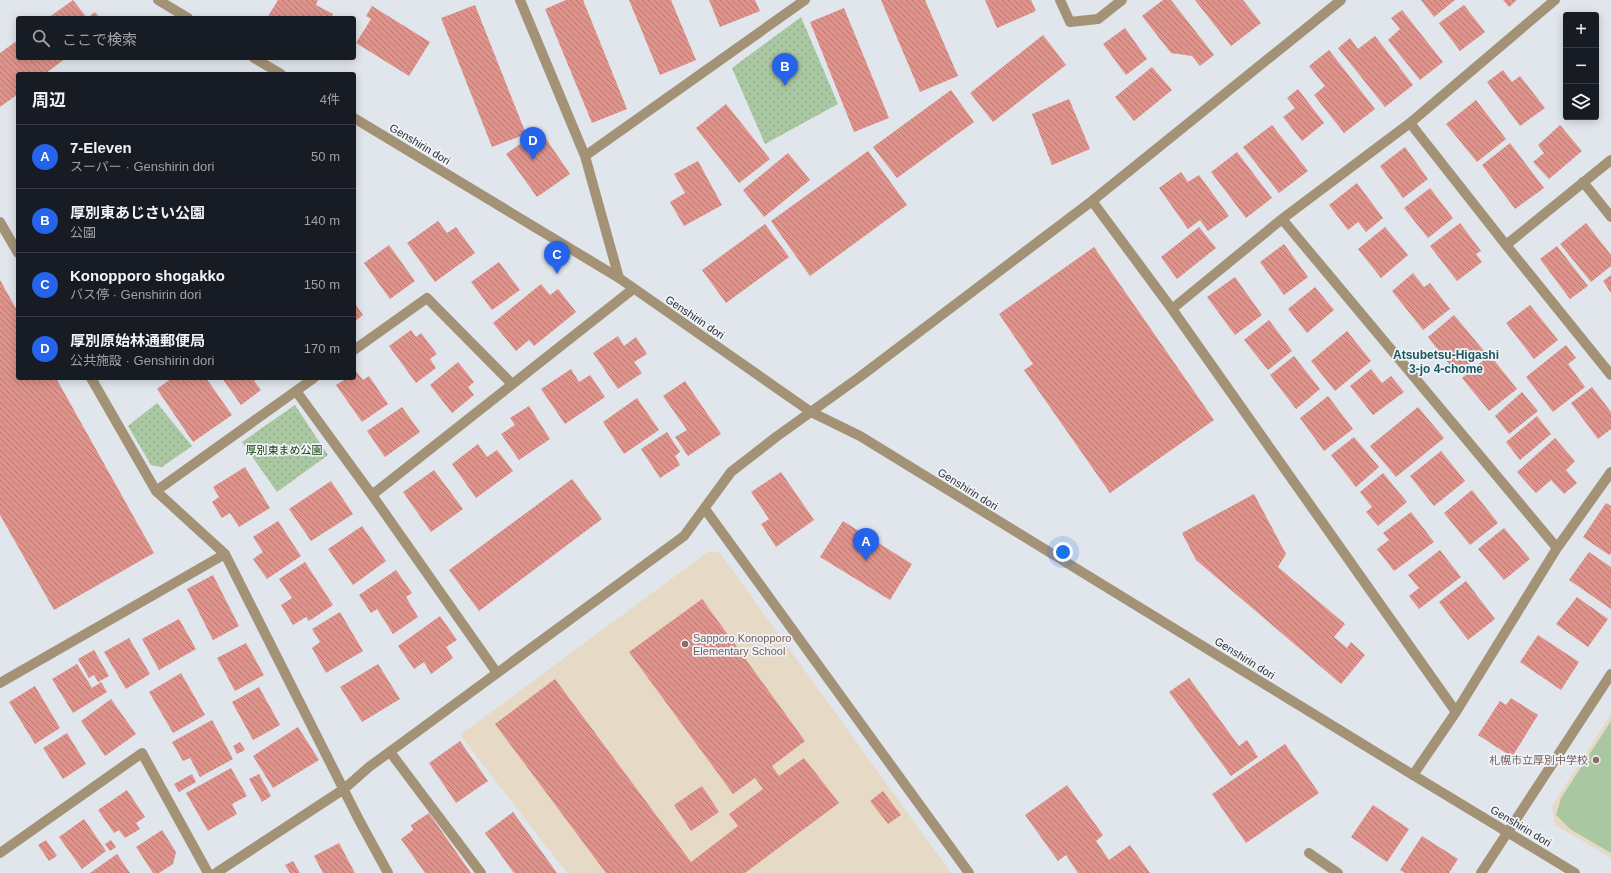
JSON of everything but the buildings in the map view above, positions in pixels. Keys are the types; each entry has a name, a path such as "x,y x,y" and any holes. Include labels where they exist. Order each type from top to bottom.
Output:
{"street":[{"path":"158,0 185,16"},
{"path":"520,0 585,156 619,278"},
{"path":"585,156 805,0"},
{"path":"1060,0 1070,22 1098,19 1122,0"},
{"path":"216,873 344,789 370,767 496,673 684,536 731,472 1092,201 1341,0"},
{"path":"1172,309 1282,219 1410,123 1555,0"},
{"path":"257,60 278,72"},
{"name":"Genshirin dori","path":"356,119 619,278 811,412 860,436 1413,776 1575,873"},
{"path":"1410,123 1611,375"},
{"path":"1506,245 1611,160"},
{"path":"1583,182 1611,216"},
{"path":"1092,201 1172,309 1456,712"},
{"path":"1282,219 1557,548"},
{"path":"0,222 16,250"},
{"path":"372,495 633,289"},
{"path":"356,349 427,298 512,384"},
{"path":"92,380 156,490 225,554 344,789 358,820 388,873"},
{"path":"156,490 311,380"},
{"path":"296,391 372,495 496,673"},
{"path":"1413,776 1456,712 1557,548 1611,472"},
{"path":"705,509 969,873"},
{"path":"0,683 225,554"},
{"path":"1481,873 1611,674"},
{"path":"390,752 481,873"},
{"path":"0,853 142,753 208,873"},
{"path":"1309,853 1338,873"}],"shaded area":[{"name":"Sapporo Konopporo Elementary School","path":"709,551 720,553 951,873 567,873 460,735"},
{"name":"札幌市立厚別中学校","path":"1611,714 1611,858 1555,825 1552,806"}],"green space":[{"path":"801,17 838,104 765,144 732,68"},
{"path":"157,403 192,446 162,467 151,465 128,426"},
{"name":"厚別東まめ公園","path":"295,405 328,455 277,492 242,442"},
{"name":"札幌市立厚別中学校","path":"1611,721 1611,853 1570,829 1556,815 1561,798"}],"place":[{"name":"厚別東あじさい公園","path":"785,86"},
{"name":"厚別原始林通郵便局","path":"533,160"},
{"name":"Konopporo shogakko","path":"557,274"},
{"name":"7-Eleven","path":"866,561"},
{"name":"Sapporo Konopporo Elementary School","path":"685,644"},
{"name":"札幌市立厚別中学校","path":"1596,760"}],"district":[{"name":"Atsubetsu-Higashi 3-jo 4-chome","path":"1446,362"}]}
